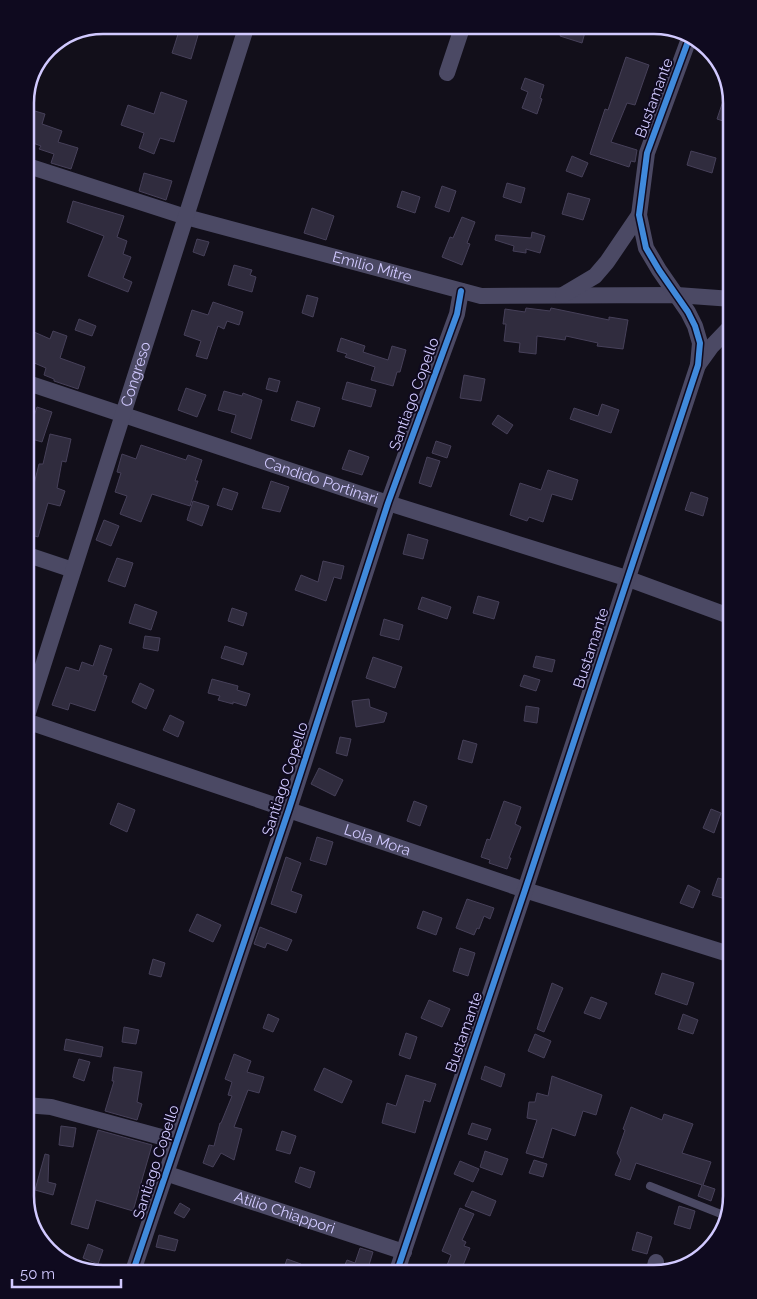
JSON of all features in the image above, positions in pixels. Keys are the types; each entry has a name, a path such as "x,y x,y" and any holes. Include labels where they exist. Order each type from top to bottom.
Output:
{"street":[{"name":"Congreso","path":"34,694 244,34"},
{"path":"447,73 460,34"},
{"name":"Bustamante","path":"399,1265 698,365 700,343 692,319 646,248 639,215 647,154 688,42"},
{"name":"Emilio Mitre","path":"34,168 186,217 481,296 677,295 723,298"},
{"path":"563,295 595,276 607,262 639,215"},
{"name":"Santiago Copello","path":"135,1265 288,809 388,502 456,314 461,291"},
{"path":"698,365 723,334"},
{"name":"Candido Portinari","path":"34,385 388,502 626,578 723,614"},
{"path":"34,557 73,570"},
{"name":"Lola Mora","path":"34,725 525,890 723,952"},
{"path":"34,1106 51,1107 176,1141"},
{"name":"Atilio Chiappori","path":"165,1173 404,1252"}],"lane":[{"path":"650,1186 721,1214"}],"building":[{"path":"178,34 198,34 191,59 172,53"},
{"path":"561,34 584,34 582,43 560,36"},
{"path":"626,57 649,65 635,105 627,103 611,142 637,150 635,162 631,161 629,167 590,154 605,109 608,110"},
{"path":"525,78 544,85 537,114 522,108 528,92 521,89"},
{"path":"161,92 187,101 174,142 160,138 154,154 139,148 144,133 121,125 128,105 154,114"},
{"path":"723,101 723,121 717,119"},
{"path":"34,111 45,114 42,124 62,131 58,142 78,148 71,169 51,163 54,154 39,149 41,146 34,143"},
{"path":"691,151 716,158 712,173 687,165"},
{"path":"572,156 588,163 582,177 566,171"},
{"path":"144,173 172,181 166,200 139,191"},
{"path":"507,183 525,188 521,203 503,197"},
{"path":"442,186 456,191 449,212 435,207"},
{"path":"402,191 420,197 415,213 397,207"},
{"path":"568,193 590,199 583,220 562,214"},
{"path":"73,201 124,216 117,237 127,241 123,254 131,257 123,278 132,282 128,292 88,276 104,236 67,222"},
{"path":"312,208 334,216 326,240 304,233"},
{"path":"462,217 475,222 467,243 470,244 462,265 442,257 450,237 453,238"},
{"path":"532,232 545,236 540,253 526,249 526,253 513,251 514,246 495,240 496,235 531,238"},
{"path":"197,239 209,242 204,256 193,252"},
{"path":"234,265 252,270 250,275 256,277 252,292 228,285"},
{"path":"307,295 318,298 313,317 302,313"},
{"path":"213,302 243,312 239,325 227,321 224,329 218,326 207,359 196,356 201,341 184,335 192,310 208,315"},
{"path":"526,308 550,311 551,308 609,320 609,317 628,320 623,349 597,346 598,343 566,336 565,340 537,336 536,354 519,352 520,343 504,341 506,324 503,324 505,309 525,312"},
{"path":"79,319 96,326 92,336 75,330"},
{"path":"53,331 67,336 60,358 85,367 78,389 54,381 54,379 44,375 46,368 34,363 34,332 50,339"},
{"path":"341,338 365,346 363,352 388,360 392,346 406,350 400,372 397,372 393,386 371,380 375,367 345,357 347,354 337,351"},
{"path":"464,375 485,379 481,401 460,398"},
{"path":"269,378 280,381 277,392 266,389"},
{"path":"347,382 376,390 371,407 342,399"},
{"path":"186,388 206,395 197,417 178,410"},
{"path":"224,391 242,396 243,393 262,400 251,439 231,432 236,415 218,410"},
{"path":"297,401 320,408 314,427 291,420"},
{"path":"602,404 619,410 611,433 570,419 574,408 598,416"},
{"path":"37,407 52,412 42,442 34,440 34,416"},
{"path":"498,415 513,425 507,434 492,424"},
{"path":"50,434 71,439 66,462 62,461 57,488 65,491 60,506 48,503 38,537 34,536 34,484 39,464 43,464"},
{"path":"436,441 451,446 447,458 432,453"},
{"path":"141,445 186,460 188,455 202,460 190,506 152,494 141,522 120,514 127,496 115,492 121,473 117,472 122,454 136,459"},
{"path":"349,450 369,457 362,475 342,469"},
{"path":"427,457 440,461 431,487 419,483"},
{"path":"548,470 578,480 572,500 552,494 543,522 529,517 527,521 510,515 520,483 541,490"},
{"path":"271,481 289,487 280,512 262,508"},
{"path":"223,488 238,493 232,510 217,505"},
{"path":"691,492 708,498 703,516 685,510"},
{"path":"193,501 209,506 202,526 187,520"},
{"path":"104,520 119,526 111,546 96,540"},
{"path":"408,534 428,540 423,559 403,554"},
{"path":"117,558 133,563 125,587 108,581"},
{"path":"323,561 344,566 341,579 334,577 326,601 295,590 301,575 318,582"},
{"path":"478,596 499,602 494,619 473,613"},
{"path":"422,597 451,607 447,619 418,609"},
{"path":"135,604 157,612 151,630 129,623"},
{"path":"232,608 247,613 243,626 228,621"},
{"path":"384,619 403,625 399,640 380,635"},
{"path":"145,636 160,638 158,651 143,648"},
{"path":"100,645 112,649 103,675 107,676 95,711 70,703 68,710 52,705 66,667 79,671 82,662 93,666"},
{"path":"225,646 247,653 243,665 221,658"},
{"path":"536,656 555,660 552,672 533,667"},
{"path":"373,657 402,667 395,688 366,678"},
{"path":"524,675 540,680 536,691 520,686"},
{"path":"212,679 238,686 237,690 250,694 246,706 218,700 220,696 208,693"},
{"path":"140,683 154,690 146,709 132,702"},
{"path":"369,699 370,707 387,713 384,722 356,727 352,701"},
{"path":"526,706 539,708 537,723 524,721"},
{"path":"170,715 184,722 178,737 163,730"},
{"path":"340,737 351,739 347,756 336,753"},
{"path":"463,740 477,744 472,763 458,759"},
{"path":"319,768 343,780 335,796 311,784"},
{"path":"414,801 427,806 420,826 407,821"},
{"path":"504,801 521,807 515,824 521,827 509,858 511,858 507,869 489,863 490,860 481,857 487,839 490,840"},
{"path":"118,803 135,810 127,832 110,824"},
{"path":"711,809 721,813 714,833 703,828"},
{"path":"317,837 333,842 326,865 310,860"},
{"path":"286,857 301,863 291,891 302,895 296,913 271,904"},
{"path":"718,878 723,879 723,898 712,895"},
{"path":"688,885 700,891 693,908 680,903"},
{"path":"467,899 494,908 490,919 484,916 479,929 477,928 474,935 456,928"},
{"path":"423,911 442,918 436,935 417,928"},
{"path":"197,914 221,925 213,942 189,931"},
{"path":"260,927 292,940 287,951 267,943 265,948 254,944"},
{"path":"460,948 475,953 468,976 453,971"},
{"path":"153,959 165,963 161,977 149,974"},
{"path":"662,973 694,983 687,1005 655,994"},
{"path":"552,983 563,988 544,1032 537,1029"},
{"path":"591,997 607,1003 600,1019 584,1013"},
{"path":"429,1000 450,1009 442,1027 421,1018"},
{"path":"268,1014 279,1019 273,1032 263,1028"},
{"path":"683,1014 698,1020 693,1034 678,1029"},
{"path":"124,1027 139,1030 136,1044 122,1042"},
{"path":"406,1033 417,1037 410,1059 399,1055"},
{"path":"535,1034 551,1041 544,1058 528,1051"},
{"path":"66,1039 103,1047 101,1057 64,1050"},
{"path":"234,1054 251,1061 247,1072 264,1077 259,1093 248,1090 234,1127 242,1129 234,1160 221,1153 213,1167 203,1163 209,1145 214,1146 220,1123 232,1096 228,1095 232,1082 225,1079"},
{"path":"79,1059 90,1062 84,1081 73,1077"},
{"path":"485,1066 505,1074 501,1087 481,1079"},
{"path":"114,1067 142,1072 137,1102 142,1104 137,1120 105,1111 114,1081 112,1081"},
{"path":"324,1068 352,1081 342,1103 314,1090"},
{"path":"406,1075 436,1084 430,1102 424,1100 415,1133 382,1123 387,1103 396,1106"},
{"path":"552,1076 602,1095 596,1115 583,1111 575,1136 552,1128 543,1158 526,1153 537,1120 527,1118 529,1102 535,1102 537,1093 548,1096"},
{"path":"631,1107 662,1120 664,1114 693,1124 682,1153 711,1162 703,1185 715,1189 711,1201 698,1196 702,1185 636,1163 630,1180 615,1175 621,1160 617,1153"},
{"path":"472,1123 491,1129 487,1140 468,1134"},
{"path":"61,1126 76,1128 73,1147 59,1145"},
{"path":"98,1130 152,1145 133,1211 96,1200 88,1229 71,1224"},
{"path":"282,1131 296,1136 290,1154 276,1150"},
{"path":"485,1151 508,1159 502,1175 480,1167"},
{"path":"45,1154 49,1155 48,1182 56,1184 53,1195 35,1190"},
{"path":"534,1160 547,1164 543,1177 529,1173"},
{"path":"460,1161 479,1169 473,1182 454,1174"},
{"path":"300,1167 315,1172 310,1188 295,1182"},
{"path":"472,1191 496,1201 490,1216 465,1206"},
{"path":"180,1203 190,1209 184,1218 174,1213"},
{"path":"679,1206 695,1211 690,1229 674,1224"},
{"path":"460,1208 474,1214 462,1240 466,1242 464,1246 470,1248 463,1265 447,1265 451,1255 442,1251"},
{"path":"637,1232 652,1237 647,1254 632,1250"},
{"path":"159,1235 178,1240 175,1251 156,1247"},
{"path":"88,1244 103,1250 98,1264 83,1258"},
{"path":"360,1248 373,1252 369,1265 345,1265 347,1260 355,1263"},
{"path":"287,1259 301,1264 301,1265 285,1265"}],"cycle path":[{"path":"399,1265 698,365 700,343 695,326 688,312 646,248 639,215 647,153 688,42"},
{"path":"135,1265 289,809 388,503 457,314 461,291"}]}
